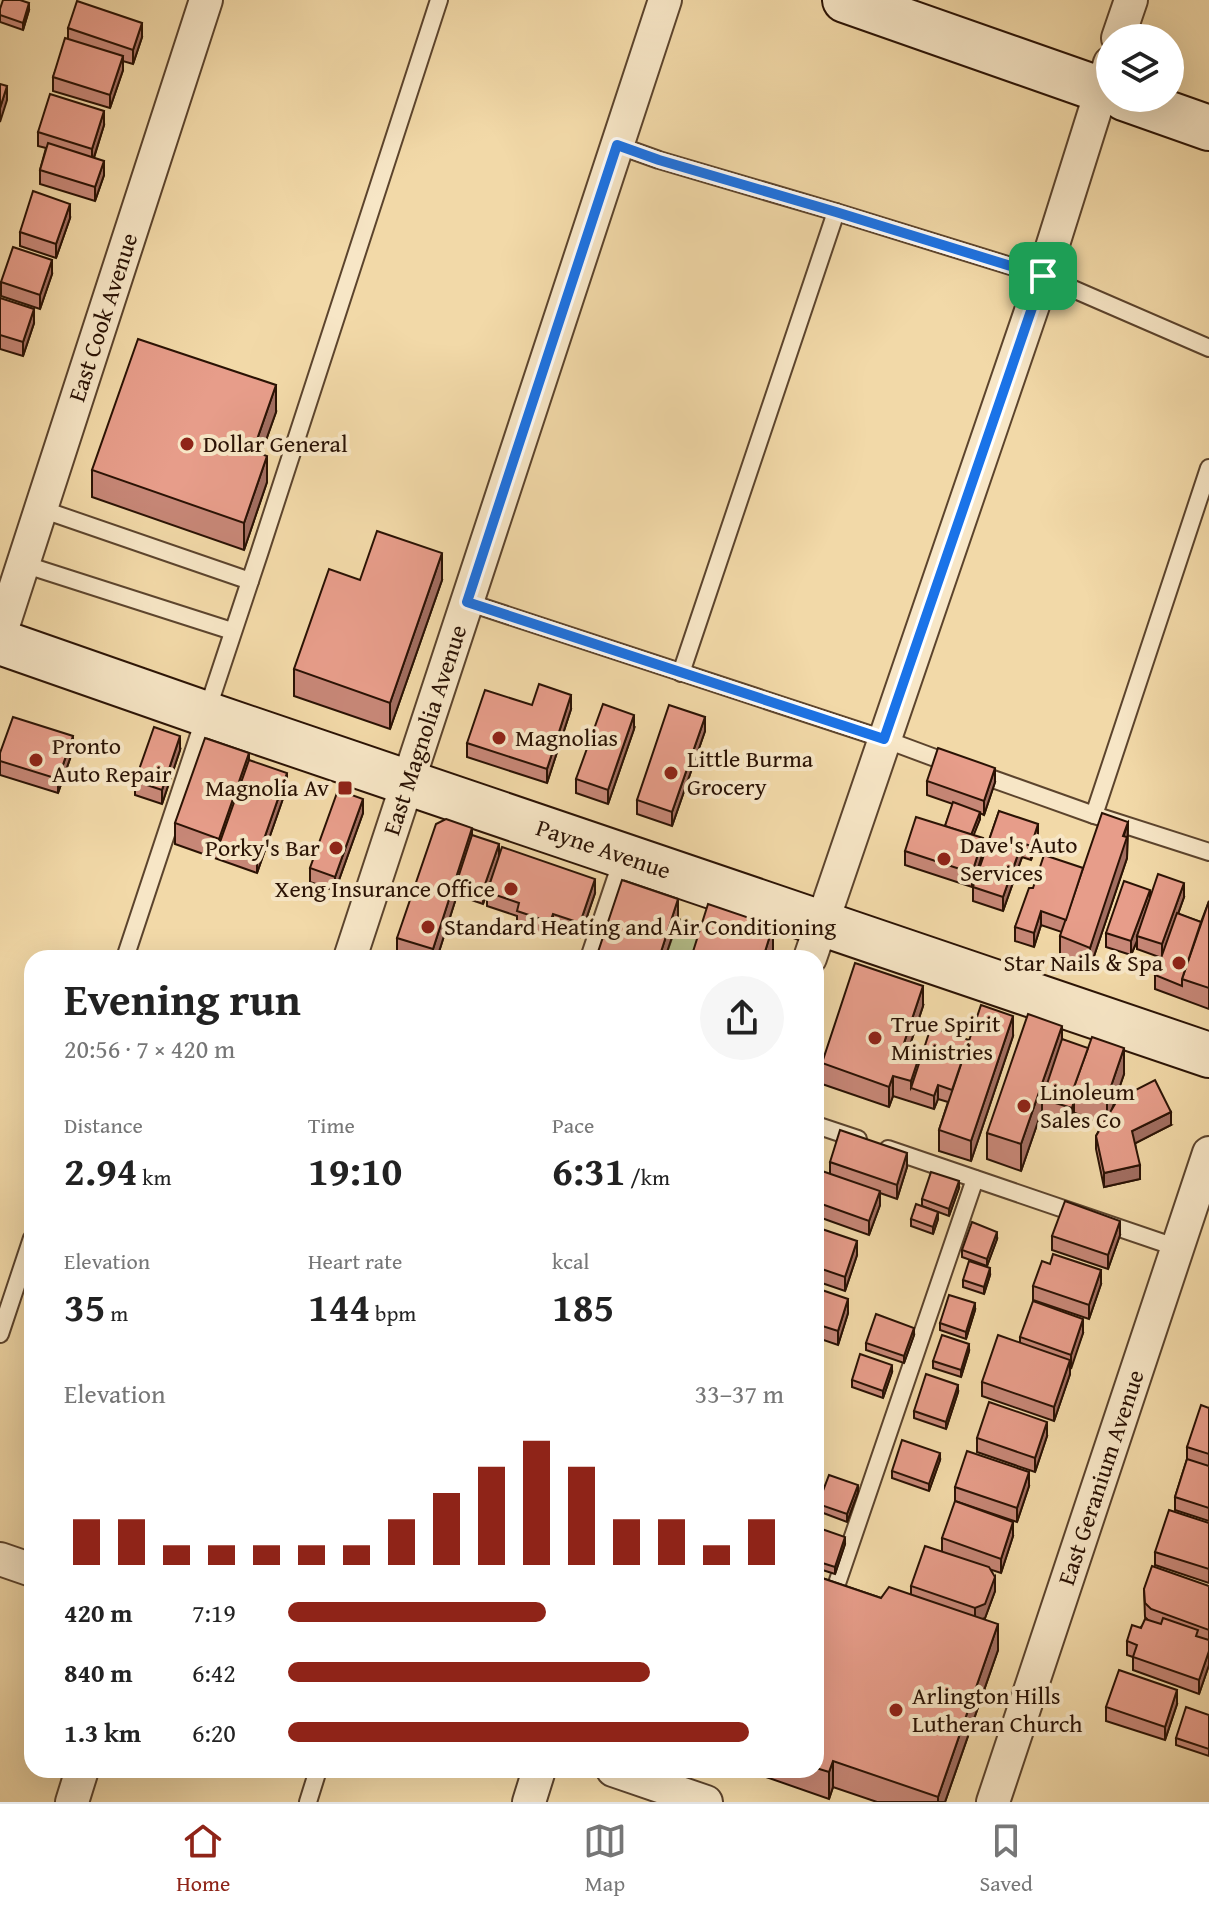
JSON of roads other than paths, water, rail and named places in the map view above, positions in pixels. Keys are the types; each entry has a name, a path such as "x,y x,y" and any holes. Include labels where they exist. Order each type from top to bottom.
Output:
{"street":[{"name":"East Cook Avenue","path":"0,635 206,0"},
{"name":"East Magnolia Avenue","path":"353,950 665,0"},
{"path":"845,0 1096,81"},
{"path":"1123,24 1131,0"},
{"path":"816,941 1102,112"},
{"path":"1172,112 1209,128"},
{"name":"Payne Avenue","path":"0,642 624,856 816,941 1209,1055"},
{"name":"East Geranium Avenue","path":"993,1802 1209,1153"},
{"path":"0,1559 24,1567"},
{"path":"72,1802 80,1778"},
{"path":"529,1802 536,1778"},
{"path":"636,1778 706,1802"}],"lane":[{"path":"128,950 439,0"},
{"path":"617,145 1043,276 1209,348"},
{"path":"681,673 836,212"},
{"path":"1094,815 1209,468"},
{"path":"41,509 250,581"},
{"path":"23,564 232,631"},
{"path":"467,602 884,739 1094,815 1209,852"},
{"path":"592,950 624,856"},
{"path":"824,1128 1178,1248"},
{"path":"824,1598 831,1601 975,1179"},
{"path":"0,1334 24,1262"},
{"path":"308,1802 316,1778"}],"place":[{"name":"Dollar General","path":"187,444"},
{"name":"Magnolias","path":"499,738"},
{"name":"Pronto Auto Repair","path":"36,760"},
{"name":"Little Burma Grocery","path":"671,773"},
{"name":"Magnolia Av","path":"345,788"},
{"name":"Porky's Bar","path":"336,848"},
{"name":"Dave's Auto Services","path":"944,859"},
{"name":"Xeng Insurance Office","path":"511,889"},
{"name":"Standard Heating and Air Conditioning","path":"428,927"},
{"name":"Star Nails & Spa","path":"1179,963"},
{"name":"True Spirit Ministries","path":"875,1038"},
{"name":"Linoleum Sales Co","path":"1024,1106"},
{"name":"Arlington Hills Lutheran Church","path":"896,1710"}]}
